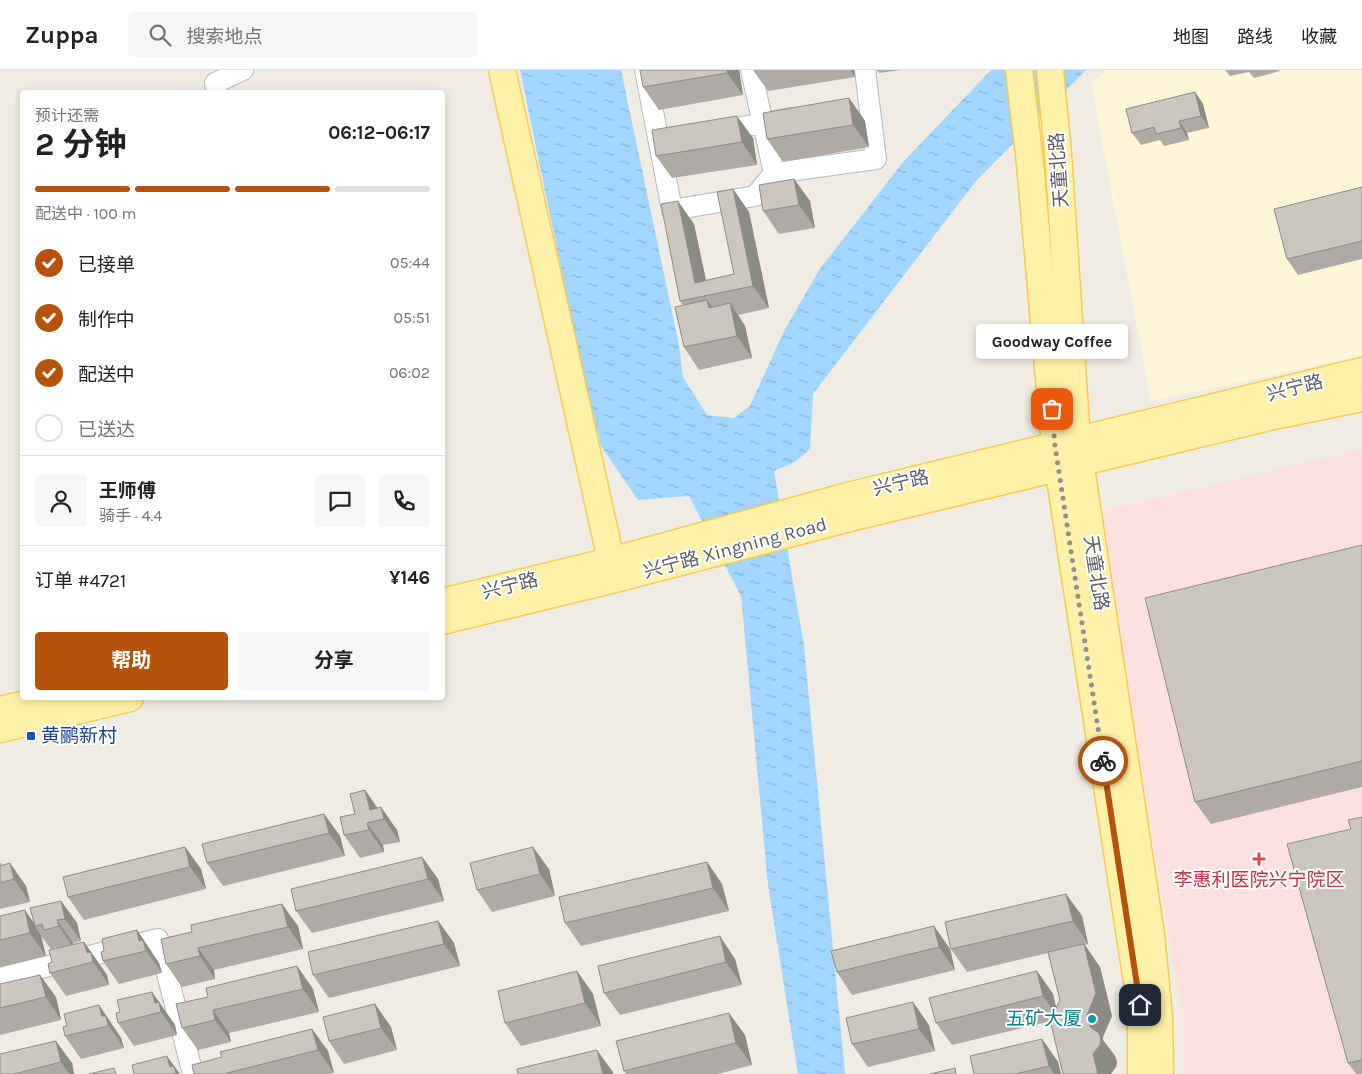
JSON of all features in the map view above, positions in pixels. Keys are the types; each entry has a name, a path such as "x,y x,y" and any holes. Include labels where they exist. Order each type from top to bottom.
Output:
{"main road":[{"path":"502,70 613,570"},
{"name":"天童北路","path":"1019,70 1067,455 1151,935 1159,1017 1160,1074"},
{"name":"天童北路","path":"1050,70 1055,126 1067,455"},
{"name":"兴宁路","path":"1067,455 1362,371"},
{"name":"兴宁路","path":"851,506 1067,455 1362,398"},
{"path":"1067,455 1138,988 1141,1022 1141,1074"},
{"name":"兴宁路 Xingning Road","path":"613,570 851,506"},
{"name":"兴宁路","path":"445,601 613,570"},
{"name":"兴宁路","path":"445,620 613,570"},
{"path":"0,710 42,700"},
{"path":"0,729 122,700"}],"lane":[{"path":"217,90 215,83 244,70"},
{"path":"667,70 645,72 678,138 672,210 755,196 774,173 876,159 860,108 865,70"},
{"path":"751,70 774,173"},
{"path":"678,138 812,115"},
{"path":"0,978 158,939 192,1074"}],"shaded area":[{"path":"1106,70 1362,70 1362,356 1151,401 1091,83"},
{"name":"李惠利医院兴宁院区","path":"1362,449 1362,1074 1183,1074 1184,1020 1127,698 1097,513"}],"water":[{"path":"520,70 621,70 679,345 683,377 707,415 734,418 750,406 784,331 819,270 904,161 991,70 1086,70 976,181 813,394 810,449 795,462 774,471 804,646 845,1074 798,1074 768,885 741,596 689,496 638,500 601,446 582,370"}],"building":[{"path":"640,70 727,70 727,73 643,87"},
{"path":"1195,92 1201,116 1179,121 1181,128 1156,134 1154,127 1132,133 1126,109"},
{"path":"849,98 853,125 767,139 763,113"},
{"path":"737,116 742,142 656,156 652,130"},
{"path":"794,179 799,205 763,211 759,185"},
{"path":"1362,187 1362,241 1287,259 1274,209"},
{"path":"733,189 753,286 680,301 661,204 678,201 695,283 734,274 717,192"},
{"path":"707,300 709,308 730,303 737,336 684,347 675,307"},
{"path":"1362,545 1362,761 1195,802 1145,598"},
{"path":"365,790 370,810 381,807 384,819 367,823 369,830 344,835 340,817 355,814 350,794"},
{"path":"324,814 329,833 207,863 202,844"},
{"path":"1362,817 1362,1060 1348,1063 1287,844 1351,829 1348,820"},
{"path":"185,847 190,867 68,897 63,877"},
{"path":"533,847 540,874 477,890 470,863"},
{"path":"422,857 428,879 296,911 291,889"},
{"path":"707,862 713,888 565,923 559,897"},
{"path":"10,863 14,879 0,883 0,866"},
{"path":"1066,894 1073,921 951,949 945,922"},
{"path":"61,901 65,919 57,920 59,926 44,930 42,924 35,926 30,908"},
{"path":"282,904 288,927 198,948 200,956 166,964 161,939 192,932 191,925"},
{"path":"25,910 30,933 0,940 0,916"},
{"path":"438,921 444,944 313,975 308,952"},
{"path":"934,926 939,947 837,972 831,951"},
{"path":"137,930 139,941 143,940 146,951 103,961 101,952 104,951 102,939"},
{"path":"720,936 726,962 604,993 598,966"},
{"path":"84,942 87,953 91,952 93,962 50,973 48,964 52,962 49,950"},
{"path":"1084,944 1096,993 1087,1015 1090,1027 1099,1033 1101,1039 1100,1045 1093,1054 1098,1074 1063,1074 1050,1020 1060,1000 1048,952"},
{"path":"297,966 303,989 213,1010 215,1020 182,1028 176,1004 208,997 206,988"},
{"path":"577,971 585,1003 505,1023 498,991"},
{"path":"1037,971 1043,996 936,1023 929,998"},
{"path":"40,975 46,997 0,1008 0,984"},
{"path":"152,992 155,1003 159,1002 161,1012 118,1023 116,1013 120,1012 117,1000"},
{"path":"913,1002 919,1029 852,1044 846,1018"},
{"path":"375,1004 381,1028 329,1041 323,1017"},
{"path":"99,1005 102,1016 106,1016 108,1026 65,1036 63,1027 67,1026 64,1014"},
{"path":"729,1013 736,1043 624,1071 616,1041"},
{"path":"312,1029 318,1050 227,1074 194,1074 192,1065 222,1057 220,1052"},
{"path":"1042,1039 1049,1066 1015,1074 974,1074 970,1056"},
{"path":"56,1041 61,1062 14,1074 0,1074 0,1054"},
{"path":"597,1050 603,1074 518,1074 517,1069"},
{"path":"167,1056 170,1067 174,1066 176,1074 134,1074 132,1065"},
{"path":"114,1068 116,1074 89,1074"},
{"path":"955,1068 956,1074 930,1074"}],"way so far":[{"path":"1052,409 1055,446 1103,761"}],"place":[{"name":"Goodway Coffee","path":"1052,409"},
{"name":"黄鹂新村","path":"31,736"},
{"name":"李惠利医院兴宁院区","path":"1259,859"},
{"name":"五矿大厦","path":"1092,1019"}],"route":[{"path":"1103,761 1140,1005"}]}
